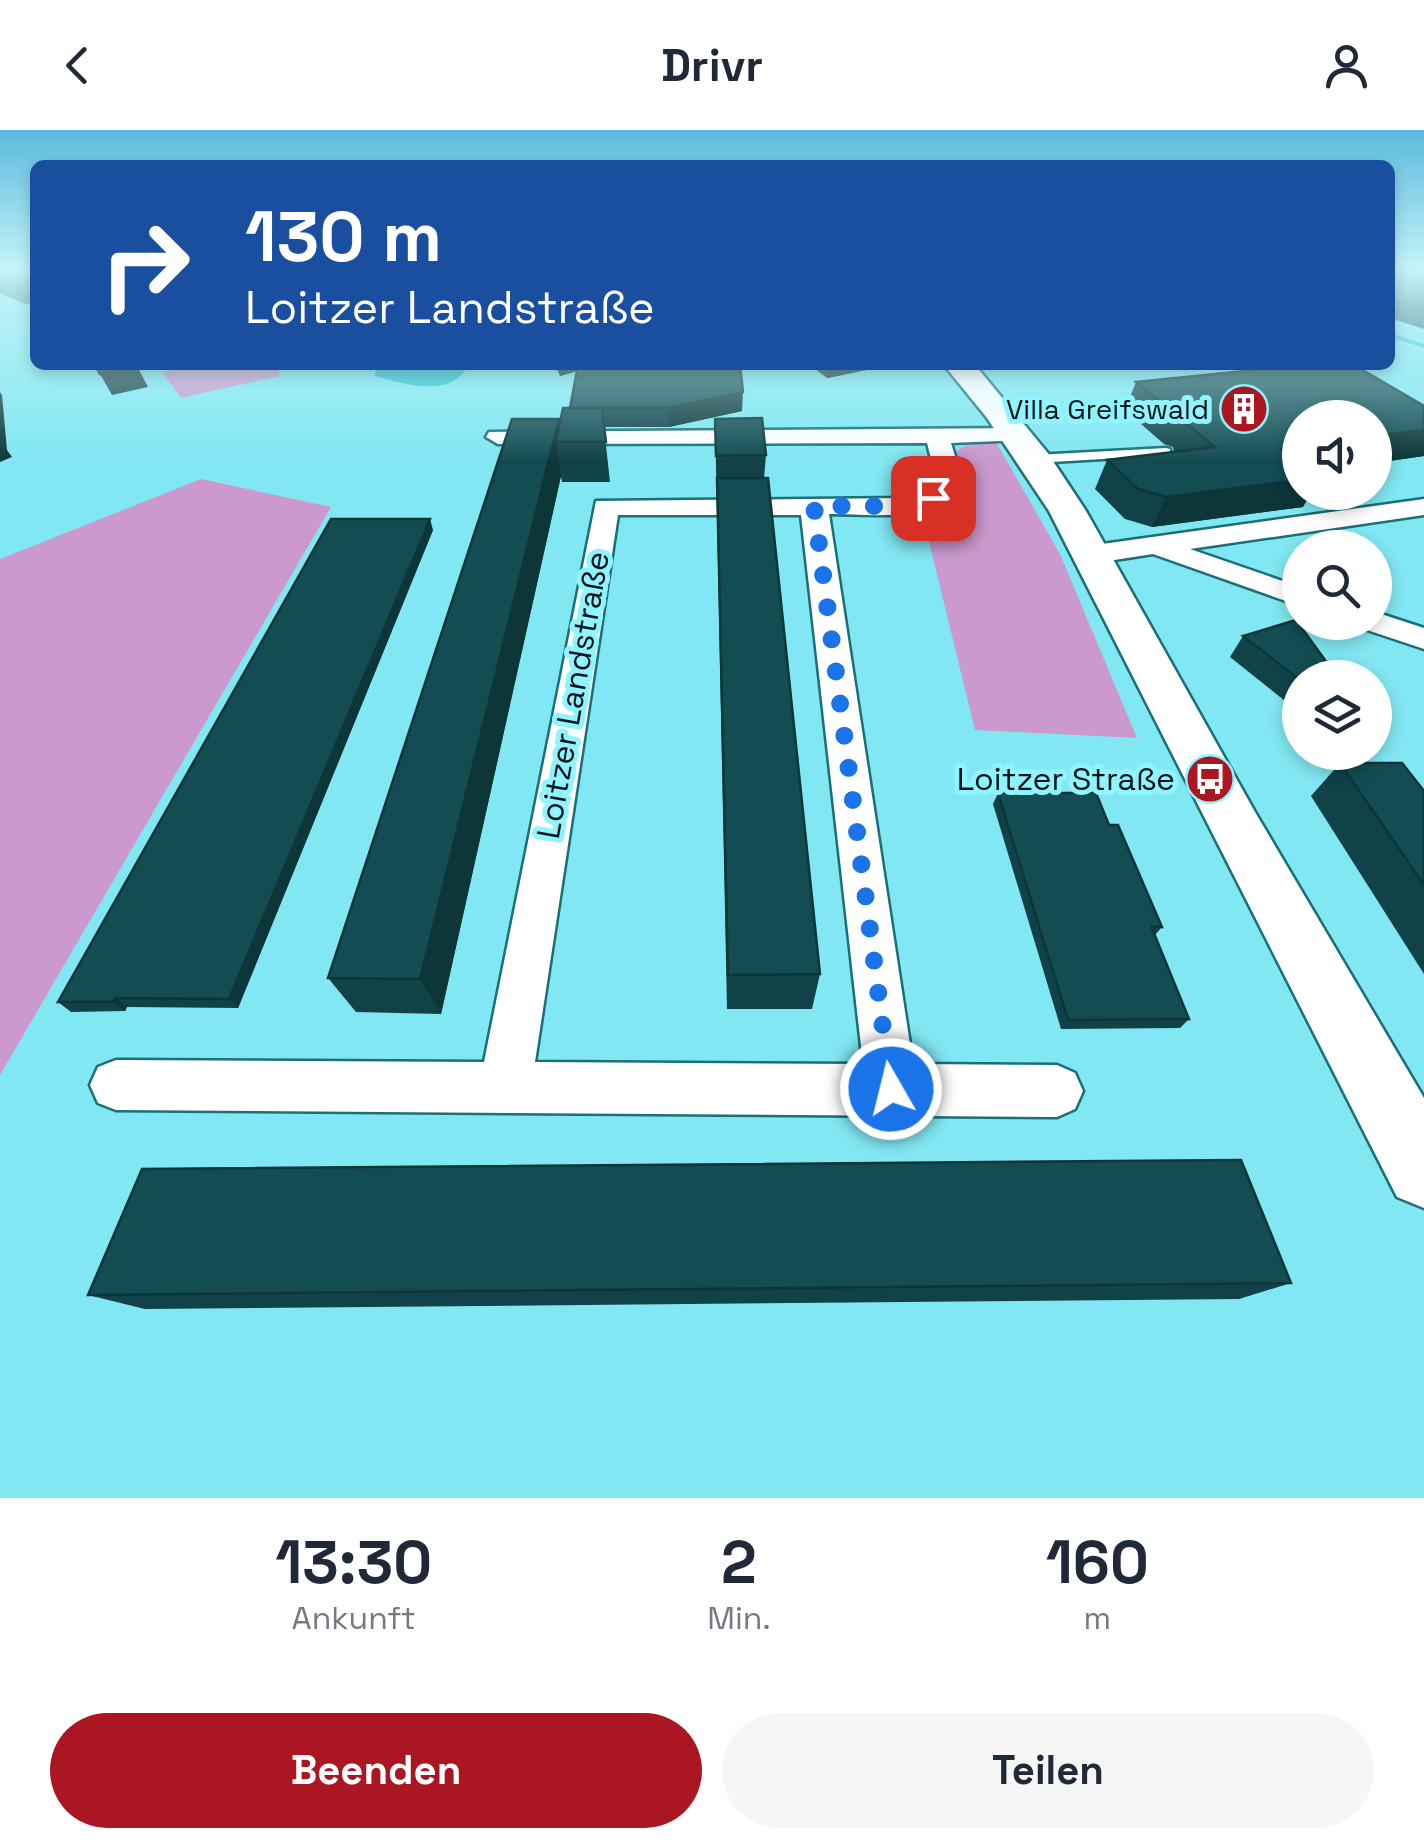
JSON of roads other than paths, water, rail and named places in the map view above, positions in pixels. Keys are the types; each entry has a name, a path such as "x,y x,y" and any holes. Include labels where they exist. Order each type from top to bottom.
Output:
{"main road":[{"path":"963,370 1027,447 1094,554 1210,779 1424,1170"}],"street":[{"path":"498,436 937,435 1027,447"},
{"name":"Loitzer Landstraße","path":"505,1088 606,507 905,506 933,498 951,486 937,435"},
{"path":"814,506 891,1089"},
{"path":"1094,554 1424,507"},
{"path":"1156,548 1282,590"},
{"path":"1392,628 1424,639"},
{"path":"116,1086 1057,1091"}],"lane":[{"path":"1027,447 1166,452"}],"water":[{"path":"376,370 464,370 438,386 375,376"}],"waterway":[{"path":"1395,337 1424,346"}],"place":[{"name":"Villa Greifswald","path":"1244,409"},
{"name":"Loitzer Straße","path":"1210,779"}]}
